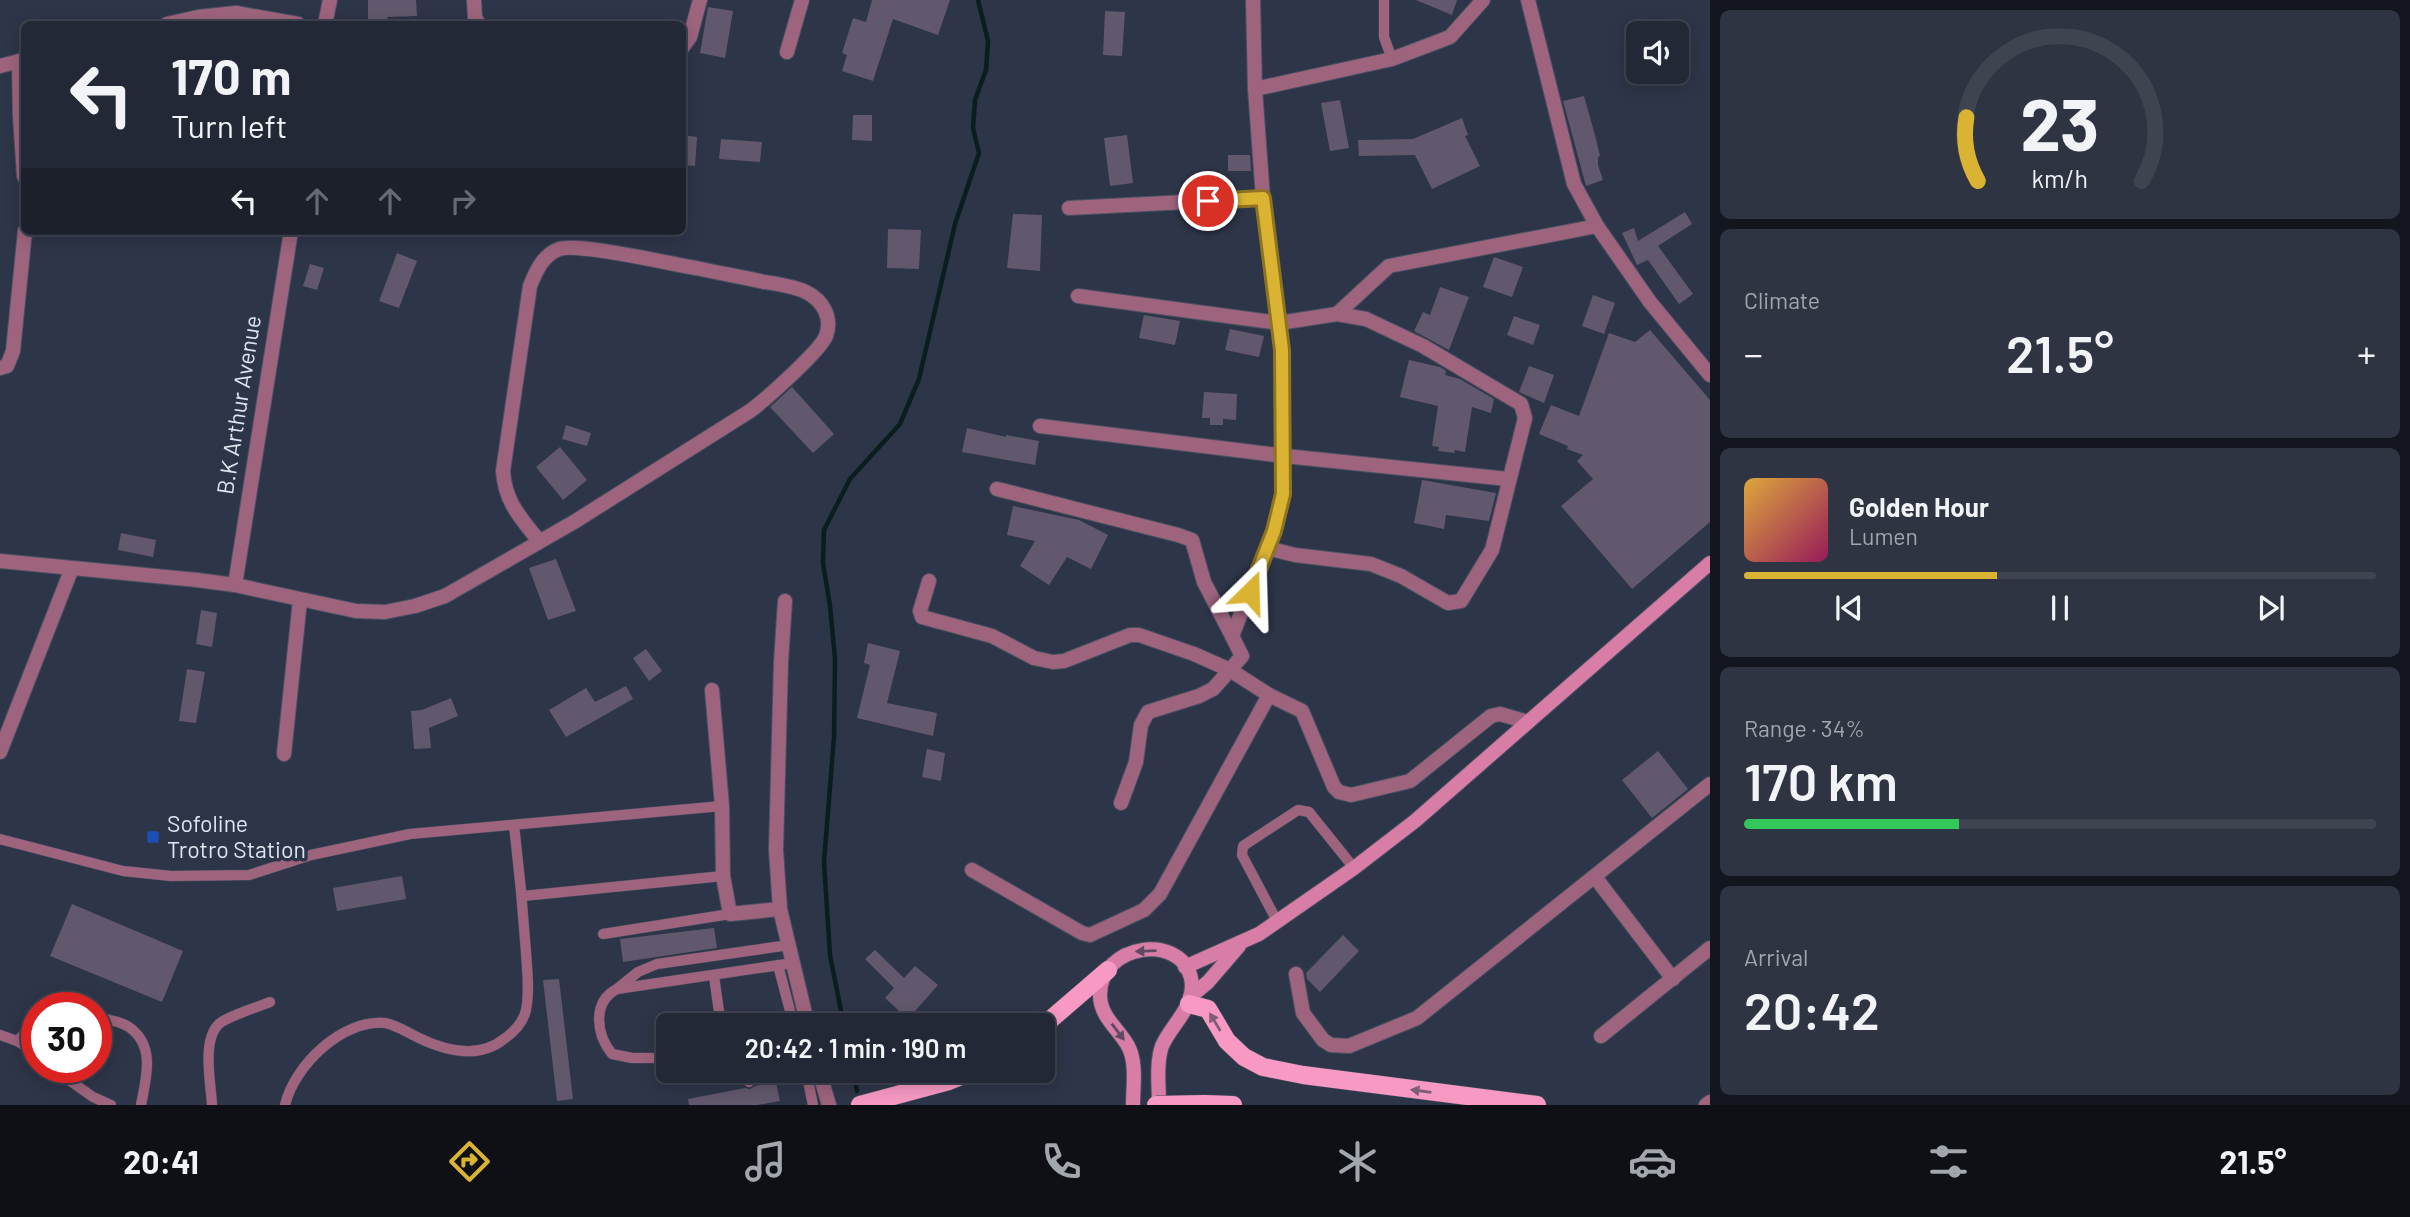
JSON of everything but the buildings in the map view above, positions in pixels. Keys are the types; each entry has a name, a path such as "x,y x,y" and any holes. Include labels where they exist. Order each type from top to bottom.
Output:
{"main road":[{"path":"1055,1016 1108,970"},
{"path":"1190,1001 1208,1009 1227,1041 1244,1057 1263,1067 1303,1075 1537,1105"},
{"path":"860,1105 942,1083"},
{"path":"1158,1105 1233,1105"}],"street":[{"path":"326,21 330,0"},
{"path":"474,0 478,21"},
{"path":"686,42 700,0"},
{"path":"787,52 802,0"},
{"path":"1232,636 1267,548 1283,494 1282,350 1263,198 1252,0"},
{"path":"1255,89 1392,59 1450,37 1483,0"},
{"path":"1528,0 1574,184 1584,206 1667,325 1710,375"},
{"path":"180,21 236,13 281,21"},
{"path":"0,66 21,60"},
{"path":"21,88 21,131"},
{"path":"1069,208 1263,198"},
{"path":"1337,314 1389,266 1597,226"},
{"path":"0,368 7,366 13,351 25,235"},
{"name":"B.K Arthur Avenue","path":"235,586 290,235"},
{"path":"0,561 235,586 356,611 386,612 415,606 445,596 630,488 750,411 826,337 827,314 824,306 814,297 793,287 579,247 560,248 547,256 530,286 503,471 505,491 516,513 539,541"},
{"path":"1078,296 1279,323 1337,314 1366,319 1423,346 1521,404 1525,418 1492,550 1461,601 1448,603 1401,576 1371,564 1295,555 1267,548"},
{"path":"1040,426 1284,456 1508,479"},
{"path":"997,488 1178,534 1192,540 1202,577 1242,656 1213,689 1148,712 1141,725 1136,762 1121,803"},
{"path":"1185,967 1242,942 1354,868 1415,821 1710,563"},
{"path":"0,752 72,568"},
{"path":"929,582 920,611 922,617 992,636 1042,660 1064,661 1130,635 1139,635 1230,670 1269,695 1302,711 1334,787 1339,792 1351,795 1410,780 1491,716 1500,714 1528,722"},
{"path":"284,754 300,600"},
{"path":"785,601 780,662 776,810 780,909 805,1013"},
{"path":"712,690 722,806 723,876 730,914 780,909"},
{"path":"972,870 1082,933 1090,935 1144,910 1160,894 1269,695"},
{"path":"1296,974 1300,1006 1323,1040 1331,1045 1349,1046 1417,1018 1710,784"},
{"path":"1595,877 1672,979"},
{"path":"1158,1105 1159,1058 1162,1046 1190,1001 1242,942"},
{"path":"1601,1036 1710,948"},
{"path":"1133,1105 1132,1057 1128,1046 1104,1012 1101,1002 1101,987 1108,970 1124,955 1146,949 1167,953 1185,967 1191,979 1190,1001"},
{"path":"823,1083 829,1105"}],"lane":[{"path":"1384,0 1384,37 1392,59"},
{"path":"0,839 123,871 171,876 249,876 311,855 411,834 722,806"},
{"path":"1277,921 1242,855 1243,846 1298,810 1309,812 1354,868"},
{"path":"285,1105 297,1078 310,1060 337,1036 360,1027 385,1023 438,1047 469,1052 494,1047 516,1030 526,1013 528,989 523,896 514,825"},
{"path":"523,896 723,876"},
{"path":"603,934 730,914"},
{"path":"656,1058 632,1058 612,1054 600,1036 601,1002 638,972 657,964 789,945"},
{"path":"617,989 793,963"},
{"path":"778,965 791,1013"},
{"path":"714,976 719,1013"},
{"path":"212,1105 208,1055 210,1039 220,1022 270,1002"},
{"path":"112,1021 127,1025 141,1038 149,1060 141,1105"},
{"path":"0,1035 21,1044"},
{"path":"17,1041 21,1037"},
{"path":"73,1083 93,1097 111,1105"},
{"path":"808,1083 813,1105"}],"waterway":[{"path":"841,1013 830,955 824,862 834,737 835,659 823,563 824,530 850,479 900,424 919,379 955,224 979,153 973,128 975,100 986,70 988,41 978,0"},
{"path":"855,1083 857,1091"}],"place":[{"name":"Sofoline Trotro Station","path":"153,837"}],"route":[{"path":"1208,201 1263,198 1282,350 1283,494 1274,531 1250,592"}]}
